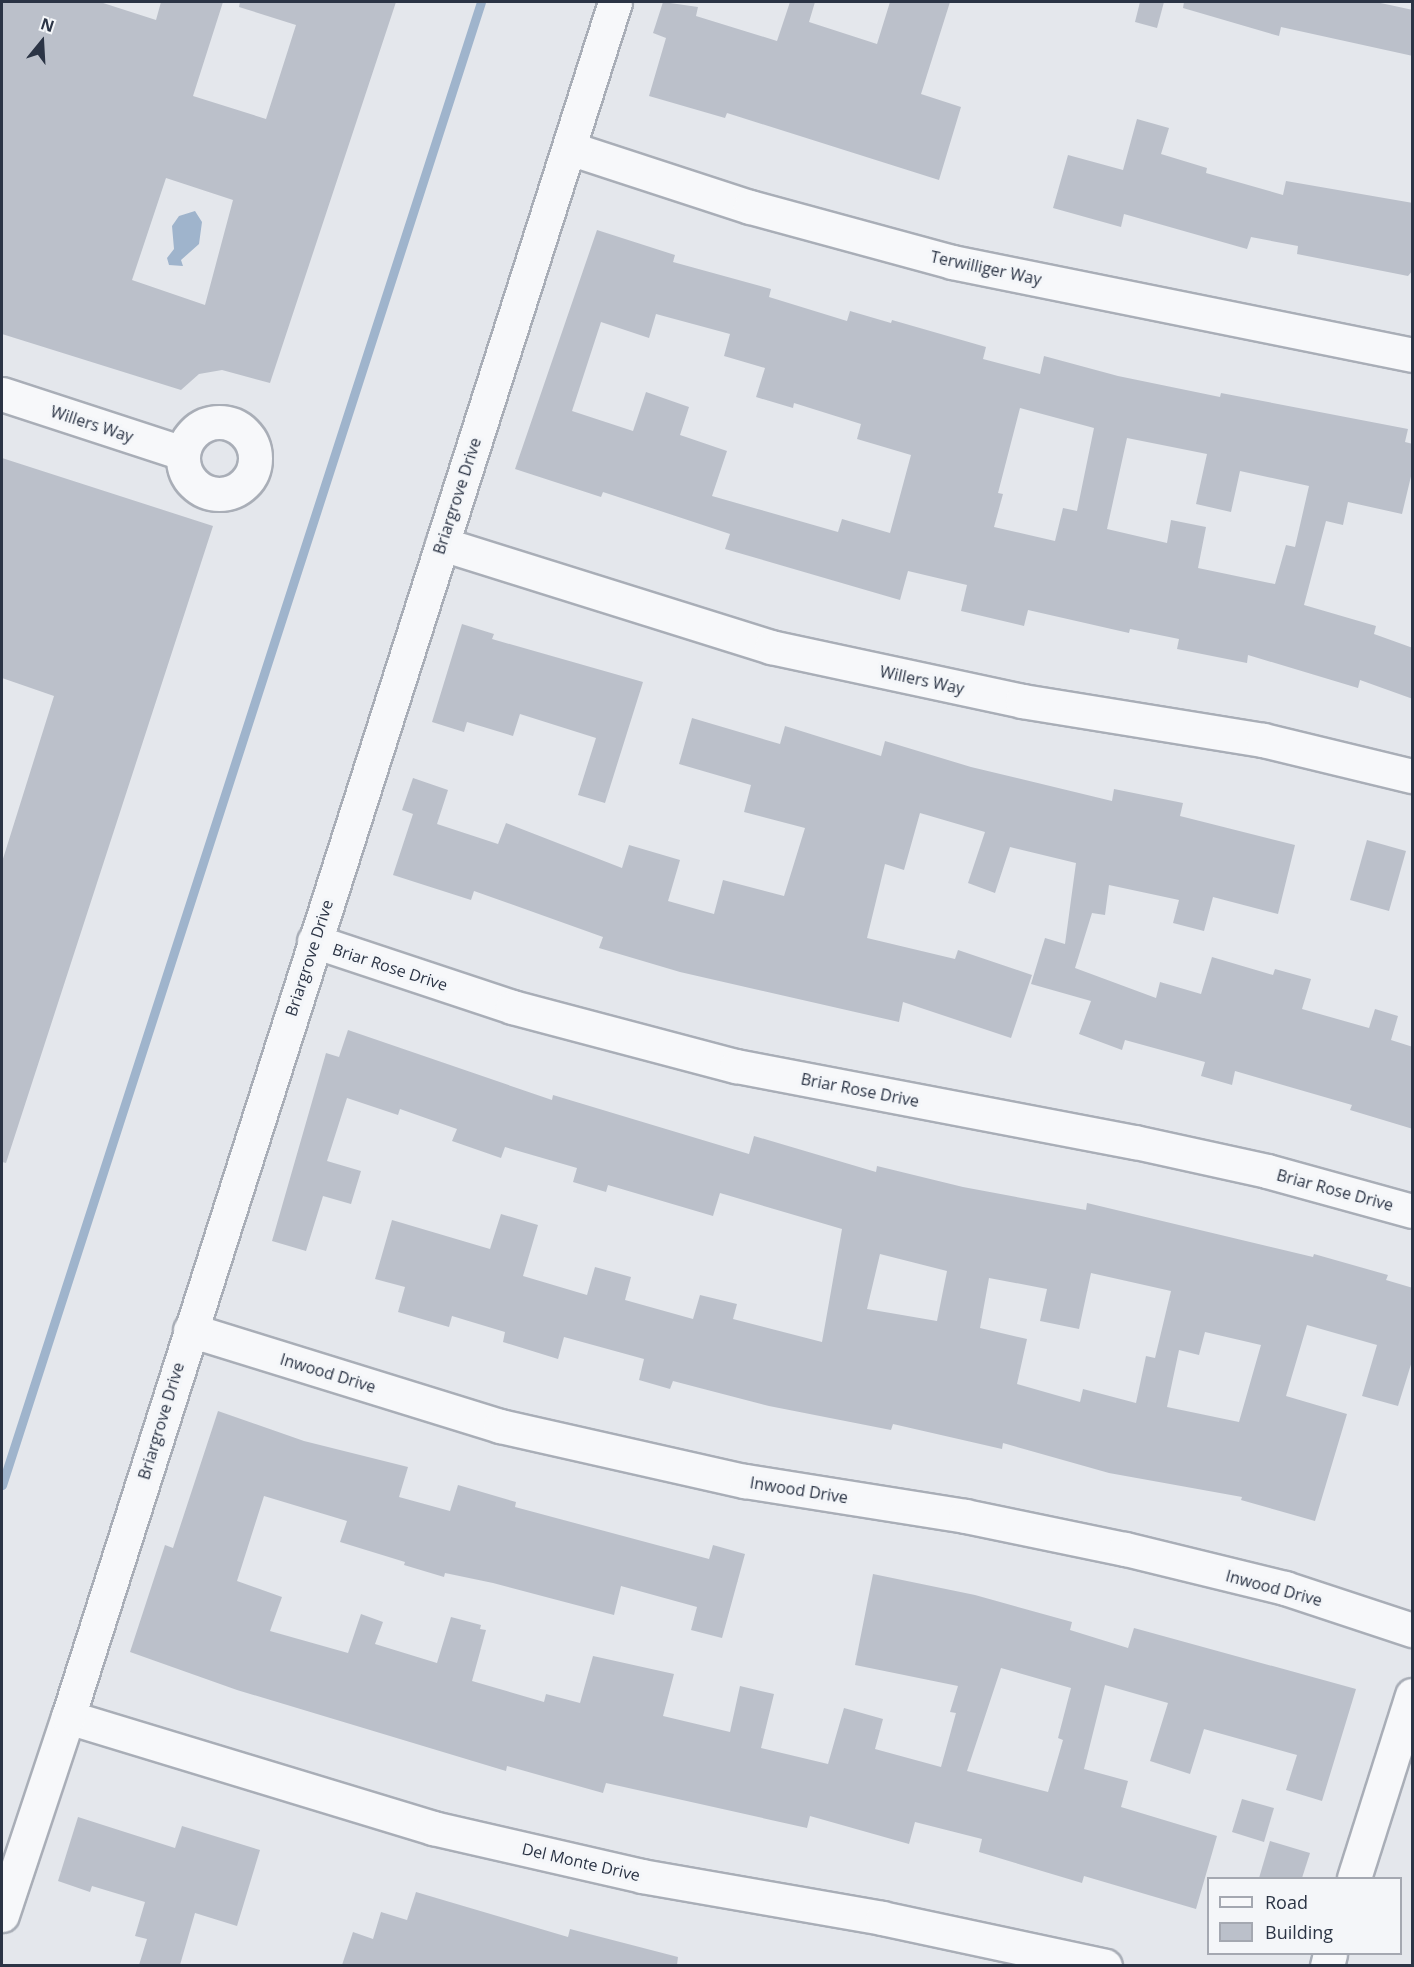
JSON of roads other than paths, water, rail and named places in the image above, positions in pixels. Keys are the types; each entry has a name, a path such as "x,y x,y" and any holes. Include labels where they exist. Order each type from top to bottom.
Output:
{"street":[{"name":"Briargrove Drive","path":"2,1915 68,1717 615,2"},
{"name":"Terwilliger Way","path":"568,148 750,207 952,262 1413,355"},
{"name":"Willers Way","path":"2,394 183,453"},
{"name":"Willers Way","path":"442,544 771,647 1022,701 1263,740 1413,776"},
{"name":"Briar Rose Drive","path":"314,942 512,1007 736,1066 1135,1142 1267,1171 1413,1211"},
{"name":"Inwood Drive","path":"190,1330 500,1426 745,1481 965,1516 1125,1549 1285,1588 1413,1630"},
{"path":"1354,1877 1413,1695"},
{"name":"Del Monte Drive","path":"68,1717 433,1828 642,1876 882,1918 1105,1965"}],"water":[{"path":"195,211 202,222 199,244 181,260 183,266 169,265 167,258 174,249 172,226 179,216"}],"waterway":[{"path":"2,1485 481,2"}]}
